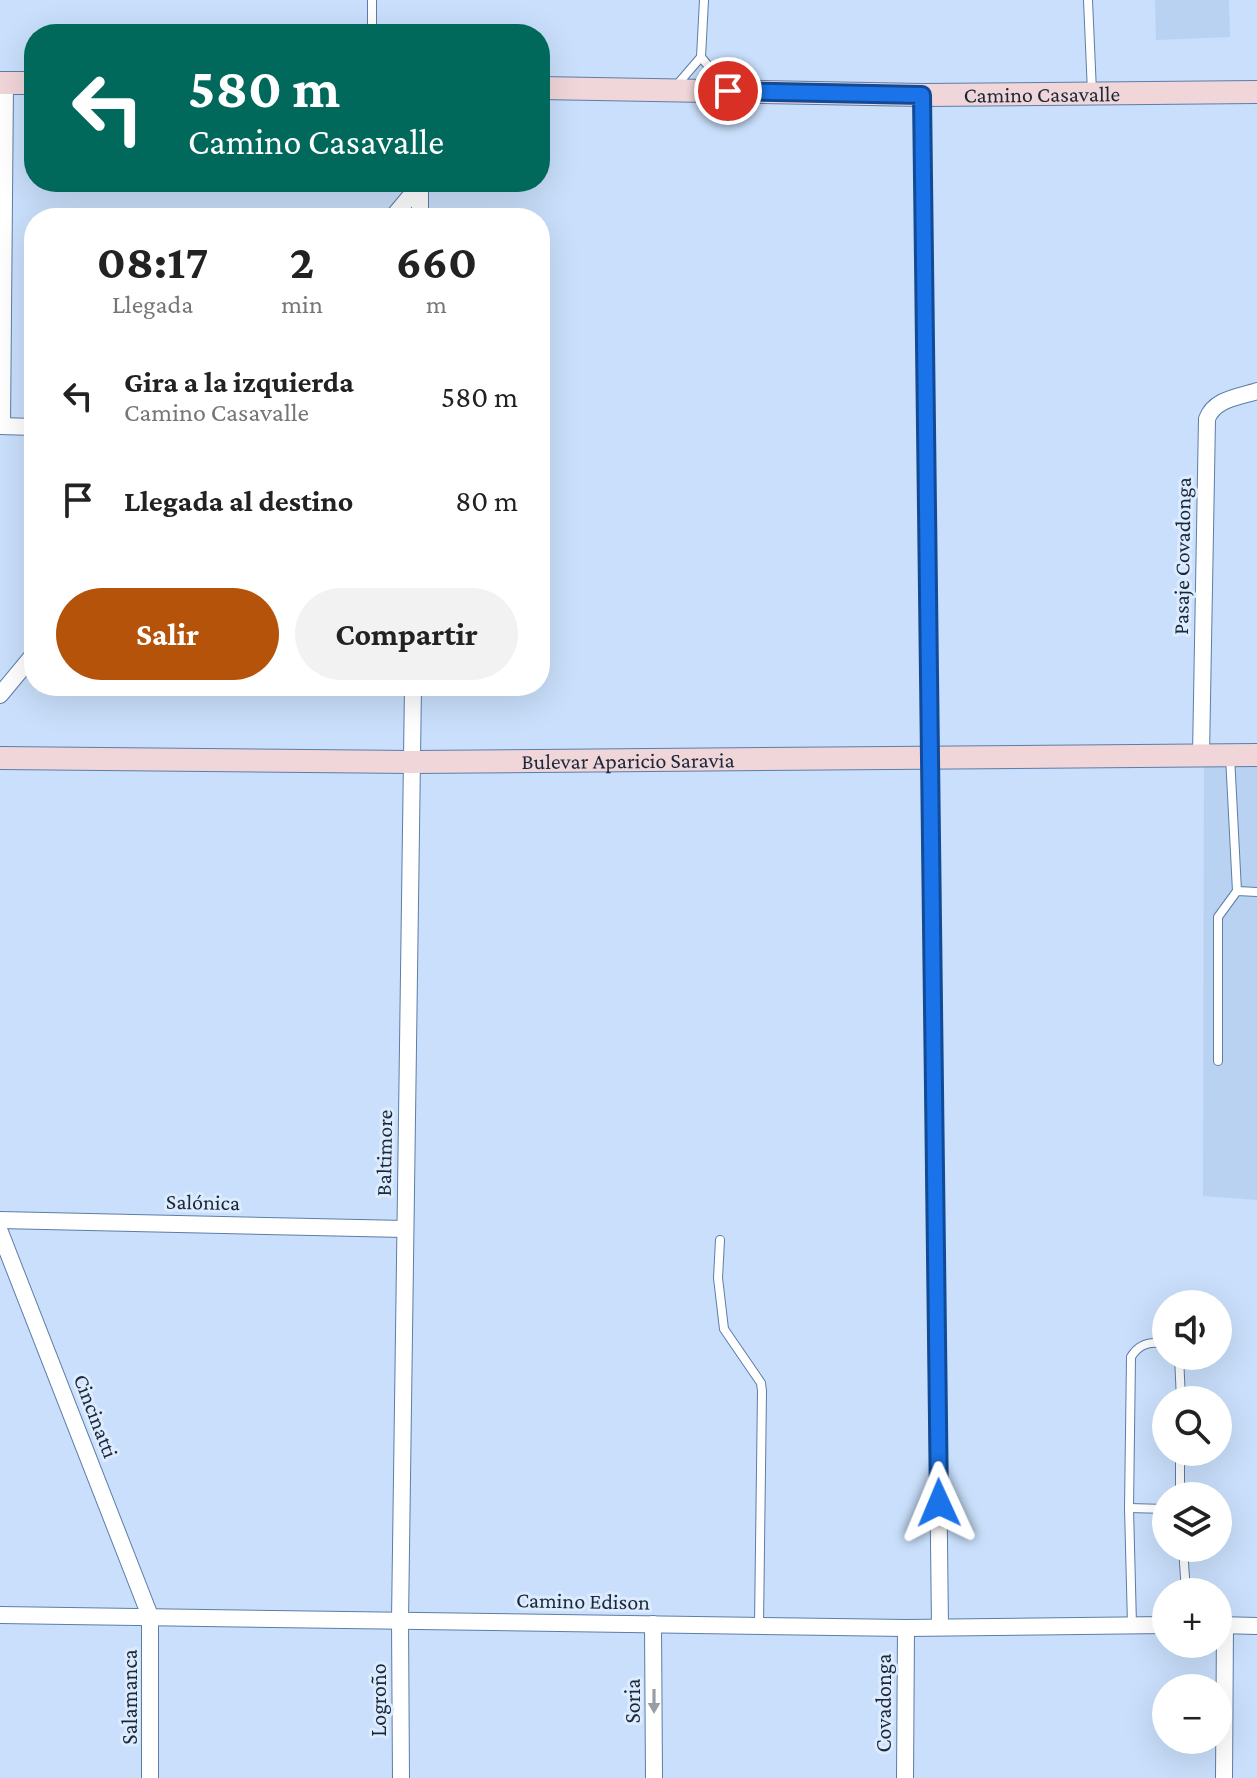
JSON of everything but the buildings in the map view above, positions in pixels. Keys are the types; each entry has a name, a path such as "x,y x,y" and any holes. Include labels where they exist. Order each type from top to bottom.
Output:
{"street":[{"path":"24,83 3,83 1,426 24,427"},
{"name":"Camino Casavalle","path":"550,88 922,95 1257,92"},
{"path":"922,95 927,743 933,759 940,1627"},
{"path":"400,208 414,192"},
{"name":"Pasaje Covadonga","path":"1201,755 1207,419 1211,409 1224,401 1257,391"},
{"path":"0,695 24,666"},
{"name":"Baltimore","path":"400,1621 413,696"},
{"name":"Bulevar Aparicio Saravia","path":"0,758 412,762 1257,755"},
{"name":"Salónica","path":"0,1220 405,1229"},
{"name":"Cincinatti","path":"0,1232 150,1616"},
{"name":"Camino Edison","path":"0,1615 906,1628 1152,1625"},
{"name":"Salamanca","path":"150,1616 150,1778"},
{"name":"Logroño","path":"400,1621 401,1778"},
{"name":"Soria","path":"653,1624 654,1778"},
{"path":"1232,1625 1257,1626"},
{"name":"Covadonga","path":"905,1778 906,1628"},
{"path":"1222,1658 1224,1778"}],"lane":[{"path":"372,0 372,24"},
{"path":"672,90 701,57 704,0"},
{"path":"1088,0 1092,93"},
{"path":"701,57 728,91"},
{"path":"1218,1061 1218,917 1237,891 1230,755"},
{"path":"1237,891 1257,892"},
{"path":"720,1240 719,1292 724,1329 761,1383 762,1391 759,1626"},
{"path":"1132,1626 1129,1508 1131,1357 1143,1345 1152,1341"},
{"path":"1129,1508 1152,1509"}],"shaded area":[{"path":"1155,0 1229,0 1230,37 1156,40"},
{"path":"1204,760 1257,760 1257,1200 1203,1196"}],"route":[{"path":"728,91 922,95 927,743 933,759 939,1503"}]}
